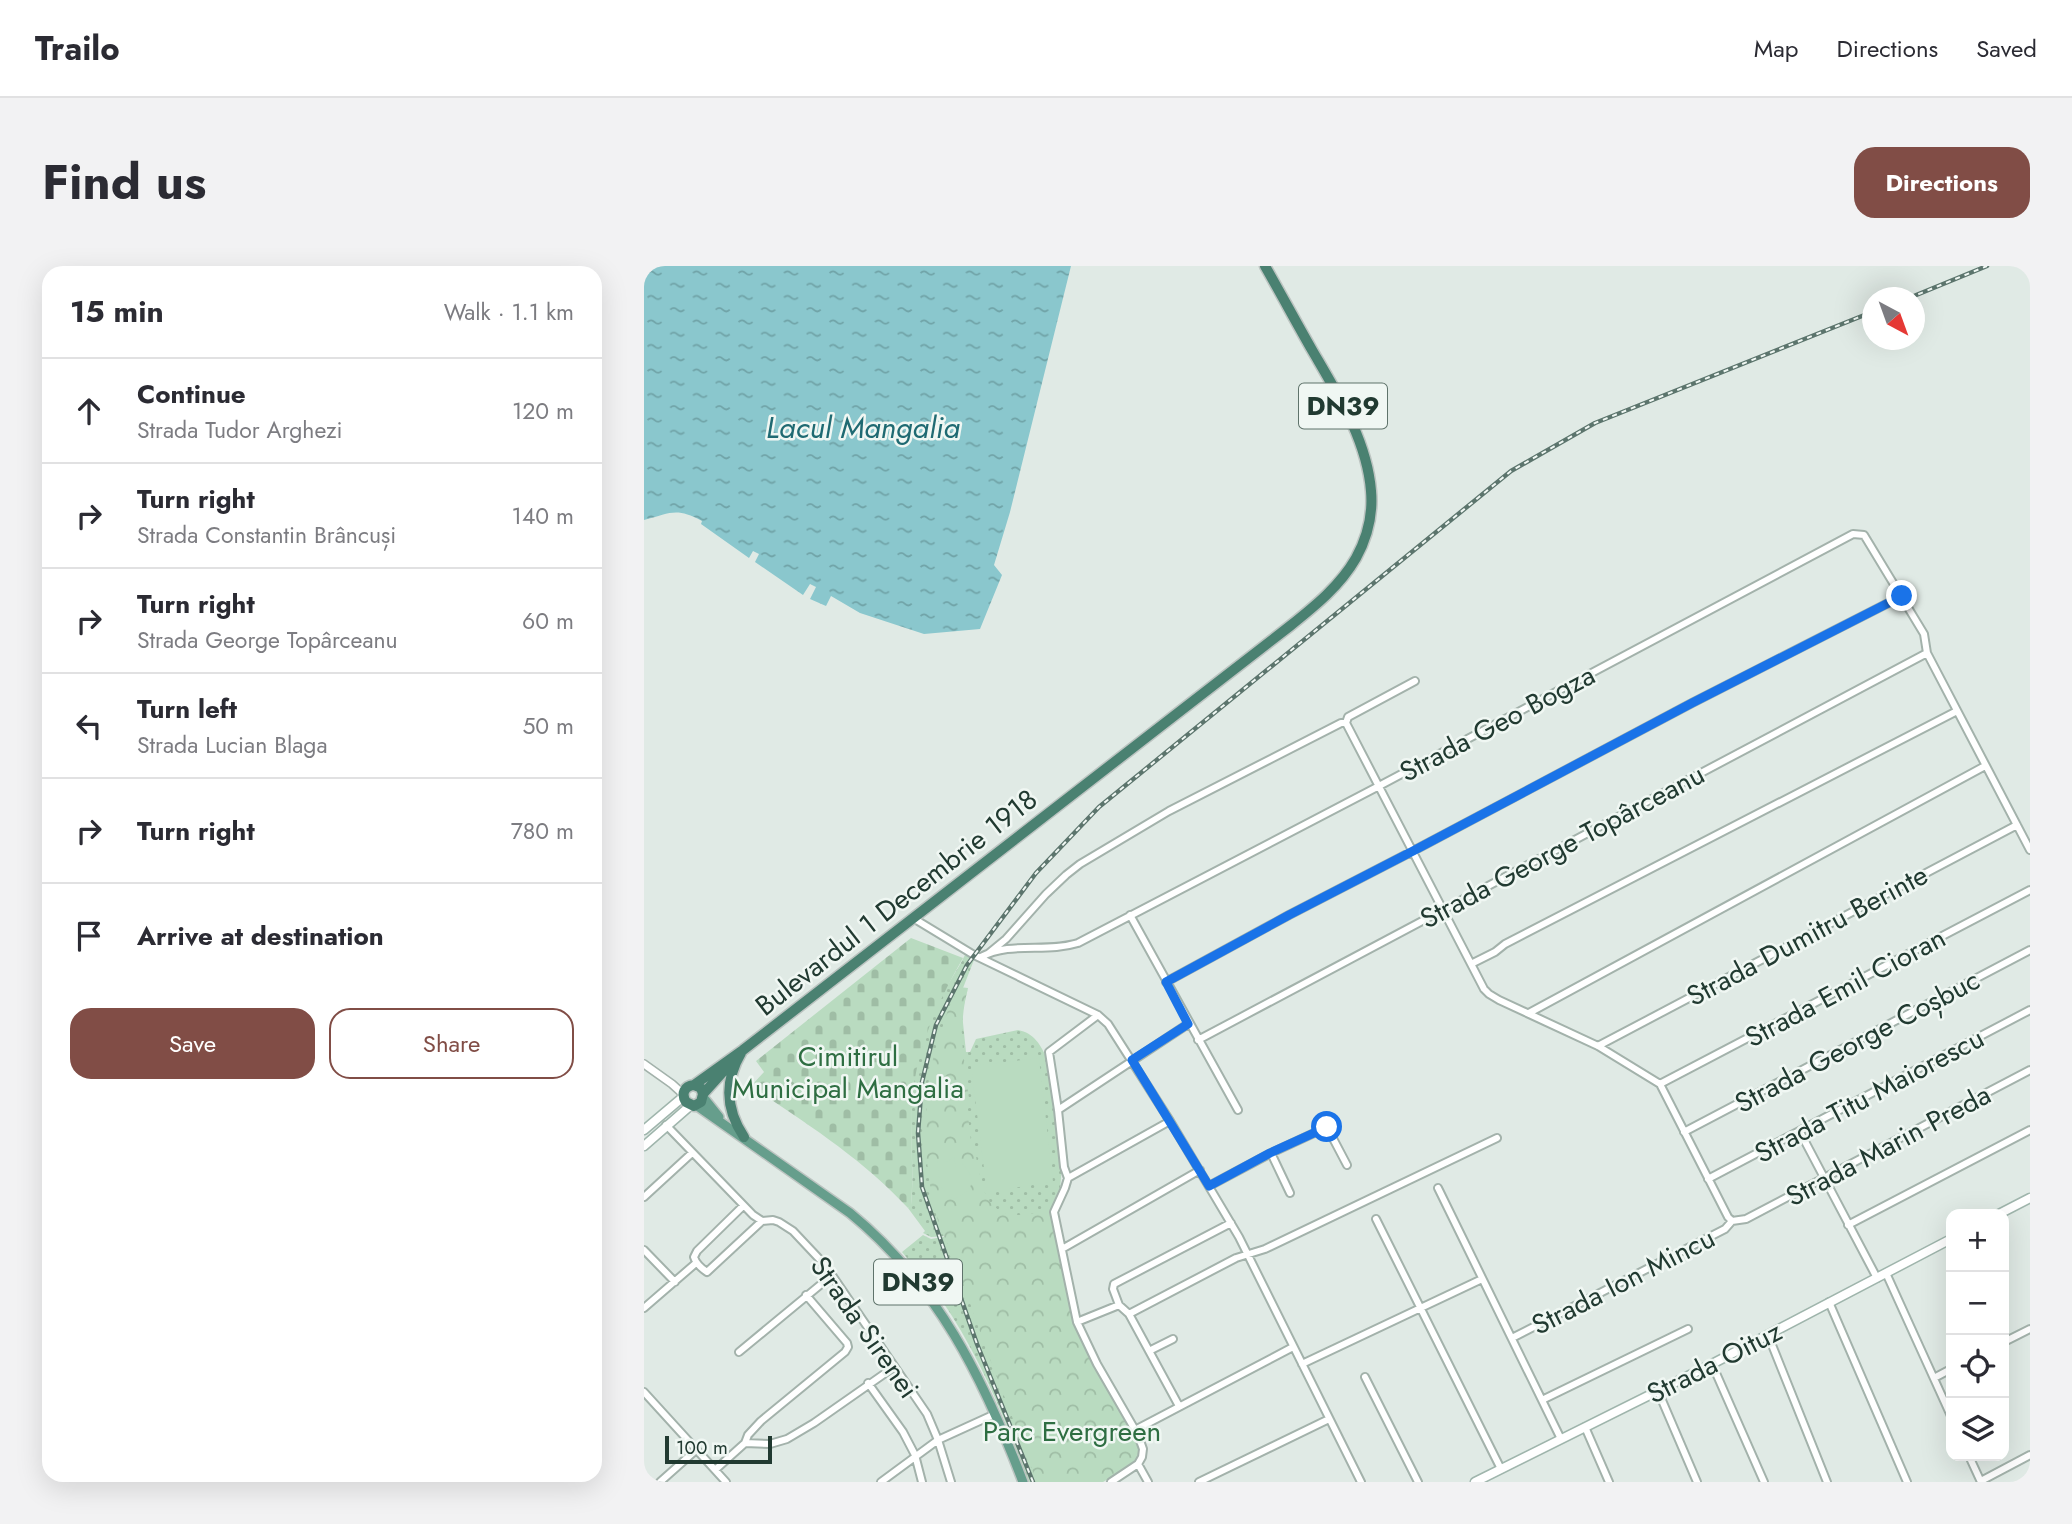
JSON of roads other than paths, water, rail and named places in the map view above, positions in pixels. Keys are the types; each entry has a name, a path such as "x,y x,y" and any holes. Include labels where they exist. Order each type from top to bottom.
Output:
{"highway":[{"name":"Bulevardul 1 Decembrie 1918","path":"687,1091 1311,610 1346,574 1366,534 1372,507 1372,492 1364,454 1330,381 1265,266"},
{"name":"Bulevardul 1 Decembrie 1918","path":"699,1101 743,1050"},
{"path":"743,1050 729,1087 732,1114 744,1138"},
{"path":"701,1088 699,1101 686,1102 687,1091 701,1088"}],"main road":[{"name":"Bulevardul 1 Decembrie 1918","path":"644,1130 687,1091"},
{"name":"Bulevardul 1 Decembrie 1918","path":"644,1146 666,1125 699,1101"},
{"name":"DN39","path":"699,1101 724,1124 850,1213 895,1254 922,1286 969,1360 1023,1482"},
{"path":"2008,1209 2030,1198"},
{"name":"Strada Oituz","path":"1475,1482 1494,1478 1501,1469 1712,1364 1946,1242"}],"street":[{"name":"Strada Geo Bogza","path":"989,953 1004,948 1062,948 1078,943 1853,534 1860,533 1864,536 1902,596"},
{"path":"1166,982 1692,703 1902,596 1923,634 1927,653 2030,850"},
{"name":"Strada George Topârceanu","path":"1198,1040 1927,653"},
{"path":"1346,723 1348,718 1415,681"},
{"path":"1471,964 1495,952 1505,943 1957,711"},
{"path":"981,957 1006,939 1056,884 1080,864 1169,811 1340,723 1346,723"},
{"path":"1346,723 1489,994 1598,1045 1660,1084 1732,1221"},
{"path":"1530,1013 1985,766"},
{"name":"Strada Dumitru Berinte","path":"1598,1045 2017,825"},
{"name":"Strada Emil Cioran","path":"1660,1084 2030,890"},
{"path":"1130,915 1238,1110"},
{"path":"913,918 981,957 1098,1015 1116,1033 1231,1223 1361,1482"},
{"name":"Strada George Coșbuc","path":"1684,1132 2030,950"},
{"name":"Strada Titu Maiorescu","path":"1708,1179 2030,1010"},
{"path":"1098,1015 1049,1052 1064,1167 1068,1178 1054,1212 1077,1322 1143,1448 1138,1464 1111,1482"},
{"path":"1058,1111 1188,1024"},
{"path":"644,1064 687,1091"},
{"name":"Strada Marin Preda","path":"1732,1221 1746,1219 2030,1070"},
{"path":"1068,1178 1170,1121"},
{"name":"Strada Sirenei","path":"666,1125 743,1206 762,1221 773,1220 793,1231 825,1265 926,1414 951,1482"},
{"path":"1209,1186 1270,1153 1327,1127 1347,1166"},
{"path":"1849,1225 2030,1130"},
{"path":"1800,1132 1877,1278"},
{"path":"1129,1314 1247,1254 1265,1250 1497,1138"},
{"path":"644,1197 691,1153"},
{"path":"1270,1153 1290,1193"},
{"path":"1062,1249 1200,1170"},
{"path":"1438,1188 1561,1439"},
{"path":"743,1206 697,1251 694,1257 696,1263 707,1272 762,1221"},
{"path":"1376,1219 1501,1469"},
{"name":"Strada Ion Mincu","path":"1511,1338 1725,1229 1732,1221"},
{"path":"1179,1406 1129,1314 1119,1305 1112,1285 1231,1223"},
{"path":"644,1250 675,1282"},
{"path":"644,1308 696,1263"},
{"path":"1886,1273 1946,1405"},
{"path":"739,1352 831,1276"},
{"path":"1302,1364 1482,1279"},
{"path":"715,1470 745,1443 748,1435 761,1421 848,1347 806,1295"},
{"path":"1829,1303 1907,1482"},
{"path":"1077,1322 1119,1305"},
{"path":"1542,1400 1688,1329"},
{"path":"2009,1340 2030,1329"},
{"path":"1768,1335 1827,1482"},
{"path":"1149,1351 1173,1339"},
{"path":"1135,1430 1293,1347"},
{"path":"1712,1364 1764,1482"},
{"path":"745,1443 770,1444 787,1438 814,1423 894,1367"},
{"path":"1934,1378 1946,1372"},
{"path":"1366,1377 1418,1482"},
{"name":"Strada Sirenei","path":"868,1383 903,1433 915,1455 922,1482"},
{"path":"1658,1391 1697,1482"},
{"path":"644,1392 726,1482"},
{"path":"881,1482 937,1440 995,1414"},
{"path":"1199,1482 1329,1419"},
{"path":"1585,1427 1609,1482"},
{"path":"660,1482 696,1450"},
{"path":"1971,1461 1981,1482 2030,1455"},
{"path":"1138,1464 1148,1482"}],"water":[{"name":"Lacul Mangalia","path":"644,266 1071,266 1010,512 994,565 1002,575 980,629 924,634 860,613 831,596 826,606 810,599 816,587 810,584 803,595 755,562 759,554 753,551 749,558 701,524 702,521 679,513 644,520"}],"railway":[{"path":"1925,291 1987,266"},
{"path":"1033,1482 977,1344 922,1187 918,1133 922,1082 936,1025 967,965 1036,873 1099,807 1511,471 1595,423 1862,316"}],"park label":[{"name":"Cimitirul Municipal Mangalia","path":"848,1072"},
{"name":"Parc Evergreen","path":"1072,1431"}]}
